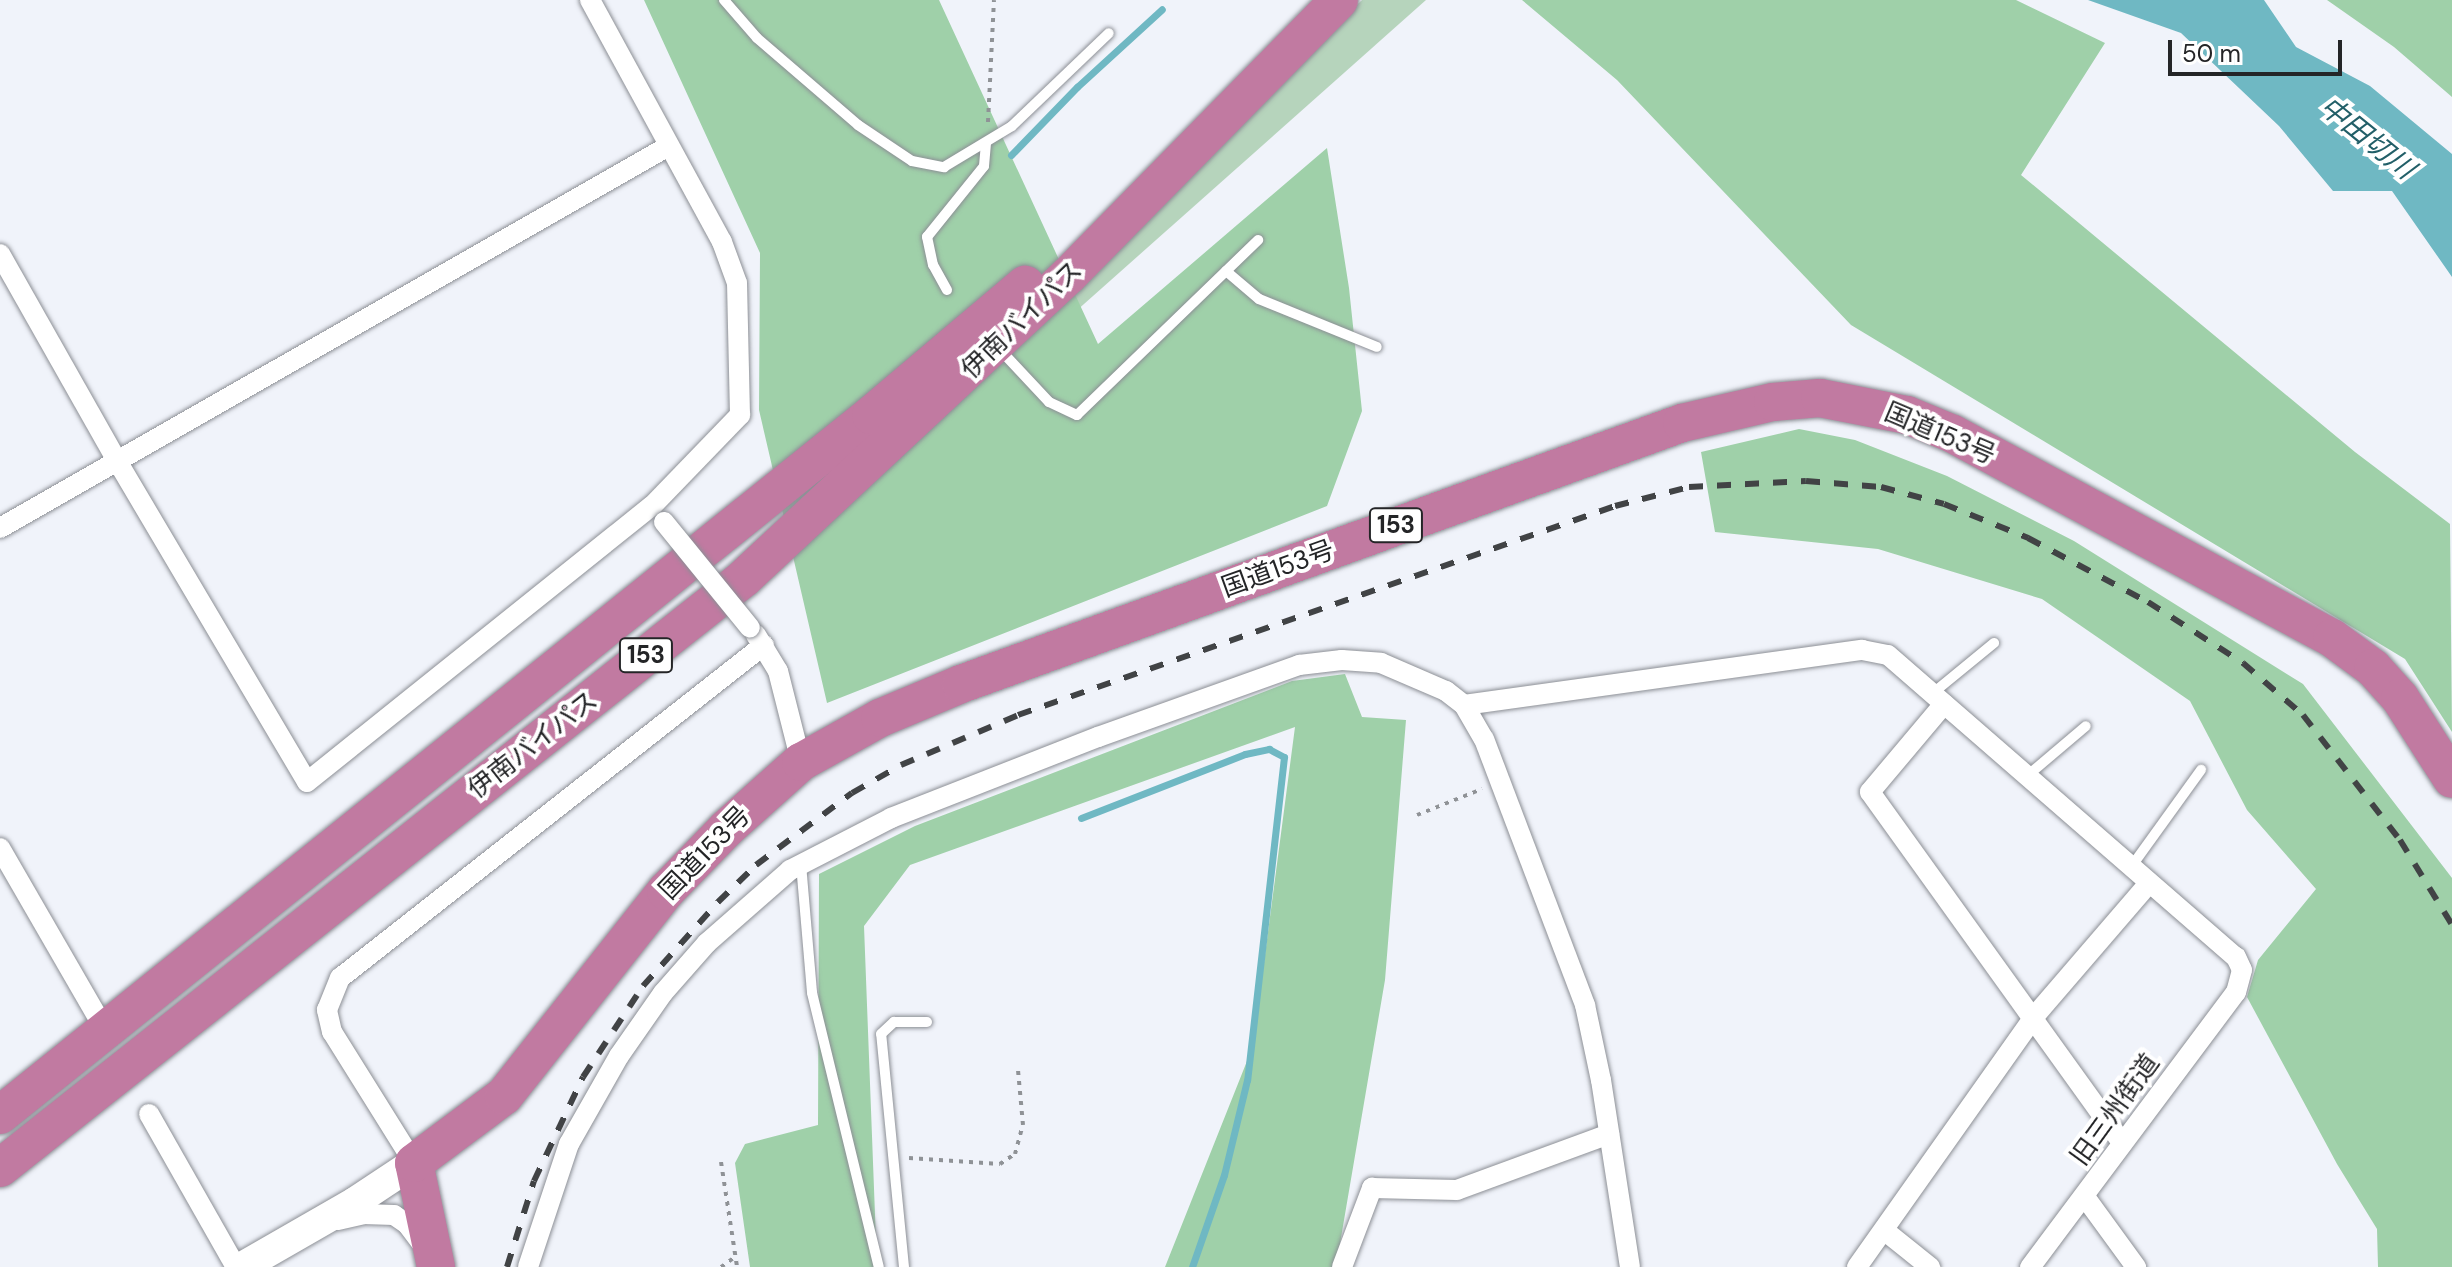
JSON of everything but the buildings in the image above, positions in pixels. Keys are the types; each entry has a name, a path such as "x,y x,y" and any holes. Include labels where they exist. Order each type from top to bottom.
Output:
{"highway":[{"name":"伊南バイパス","path":"0,1168 744,578 1069,275 1246,91 1339,0"},
{"name":"伊南バイパス","path":"0,1115 107,1033 871,415 1246,91"},
{"name":"国道153号","path":"414,1163 504,1096 666,891 736,819 801,762 880,718 961,684 1580,457 1682,423 1752,406 1820,398 1907,415 1953,434 2332,638 2373,668 2400,698 2452,779"},
{"path":"414,1163 435,1267"}],"street":[{"path":"0,254 116,459 307,782 658,514 740,415 737,283 722,242 667,147 590,0"},
{"path":"0,528 667,147"},
{"path":"658,514 764,645 778,671 801,762"},
{"path":"242,1267 312,1228 414,1163 332,1032 327,1010 340,978 764,645"},
{"path":"1464,705 1862,650 1888,655 2149,883 2033,1018 1857,1267"},
{"path":"528,1267 569,1144 619,1056 663,993 707,943 751,901 801,864 891,818 1098,737 1299,665 1342,660 1381,663 1435,685 1464,705 1484,739 1585,1005 1630,1267"},
{"path":"1938,698 1870,792 2121,1141"},
{"path":"0,848 107,1033"},
{"name":"旧三州街道","path":"2030,1267 2242,982 2242,970 2236,957 2149,883"},
{"path":"149,1114 236,1267"},
{"path":"1342,1267 1372,1188 1457,1190 1609,1134"},
{"path":"2085,1197 2136,1267"},
{"path":"312,1228 363,1214 394,1215 417,1237 435,1267"},
{"path":"1885,1231 1930,1267"}],"lane":[{"path":"724,0 757,38 847,116 912,161 944,167 1012,126 1109,33"},
{"path":"947,290 933,265 927,237 984,166 986,144"},
{"path":"1006,356 1049,402 1077,415 1258,240"},
{"path":"1226,271 1259,299 1377,347"},
{"path":"1938,698 1994,643"},
{"path":"2027,776 2086,726"},
{"path":"2131,867 2201,770"},
{"path":"801,864 812,993 879,1267"},
{"path":"904,1267 881,1034 894,1022 927,1022"}],"path":[{"path":"986,144 994,0"},
{"path":"1417,815 1500,782"},
{"path":"895,1156 1000,1164 1015,1154 1023,1125 1018,1070"},
{"path":"721,1162 737,1267"},
{"path":"721,1267 736,1257"}],"green space":[{"path":"644,0 939,0 1098,344 1327,148 1349,288 1362,411 1327,506 827,703 759,410 760,253"},
{"path":"1362,0 1426,0 1066,320 1055,302"},
{"path":"1522,0 2016,0 2105,43 2021,175 2355,452 2450,524 2452,732 2405,659 1851,325 1617,80"},
{"path":"2327,0 2452,0 2452,97 2394,47"},
{"path":"1799,429 1855,440 1947,476 2074,541 2303,684 2452,878 2452,1267 2378,1267 2377,1229 2337,1164 2247,997 2258,960 2316,889 2247,810 2190,701 2042,599 1878,549 1715,532 1701,452"},
{"path":"1345,674 1362,717 1406,720 1385,980 1336,1267 1165,1267 1253,1046 1295,727 910,865 864,926 877,1267 750,1267 735,1163 745,1144 818,1125 819,874 915,826 1292,681"}],"water":[{"name":"中田切川","path":"2088,0 2264,0 2296,47 2370,86 2452,154 2452,277 2392,191 2333,191 2279,126 2181,33"}],"waterway":[{"path":"1011,155 1077,87 1162,9"},
{"path":"1081,818 1245,754 1269,749 1284,757 1247,1080 1224,1175 1192,1267"}],"railway":[{"path":"507,1267 534,1181 583,1077 643,986 718,902 756,865 852,793 901,765 1018,715 1615,506 1689,487 1806,481 1881,487 1944,504 2028,538 2148,602 2243,663 2303,715 2400,840 2452,925"}]}
